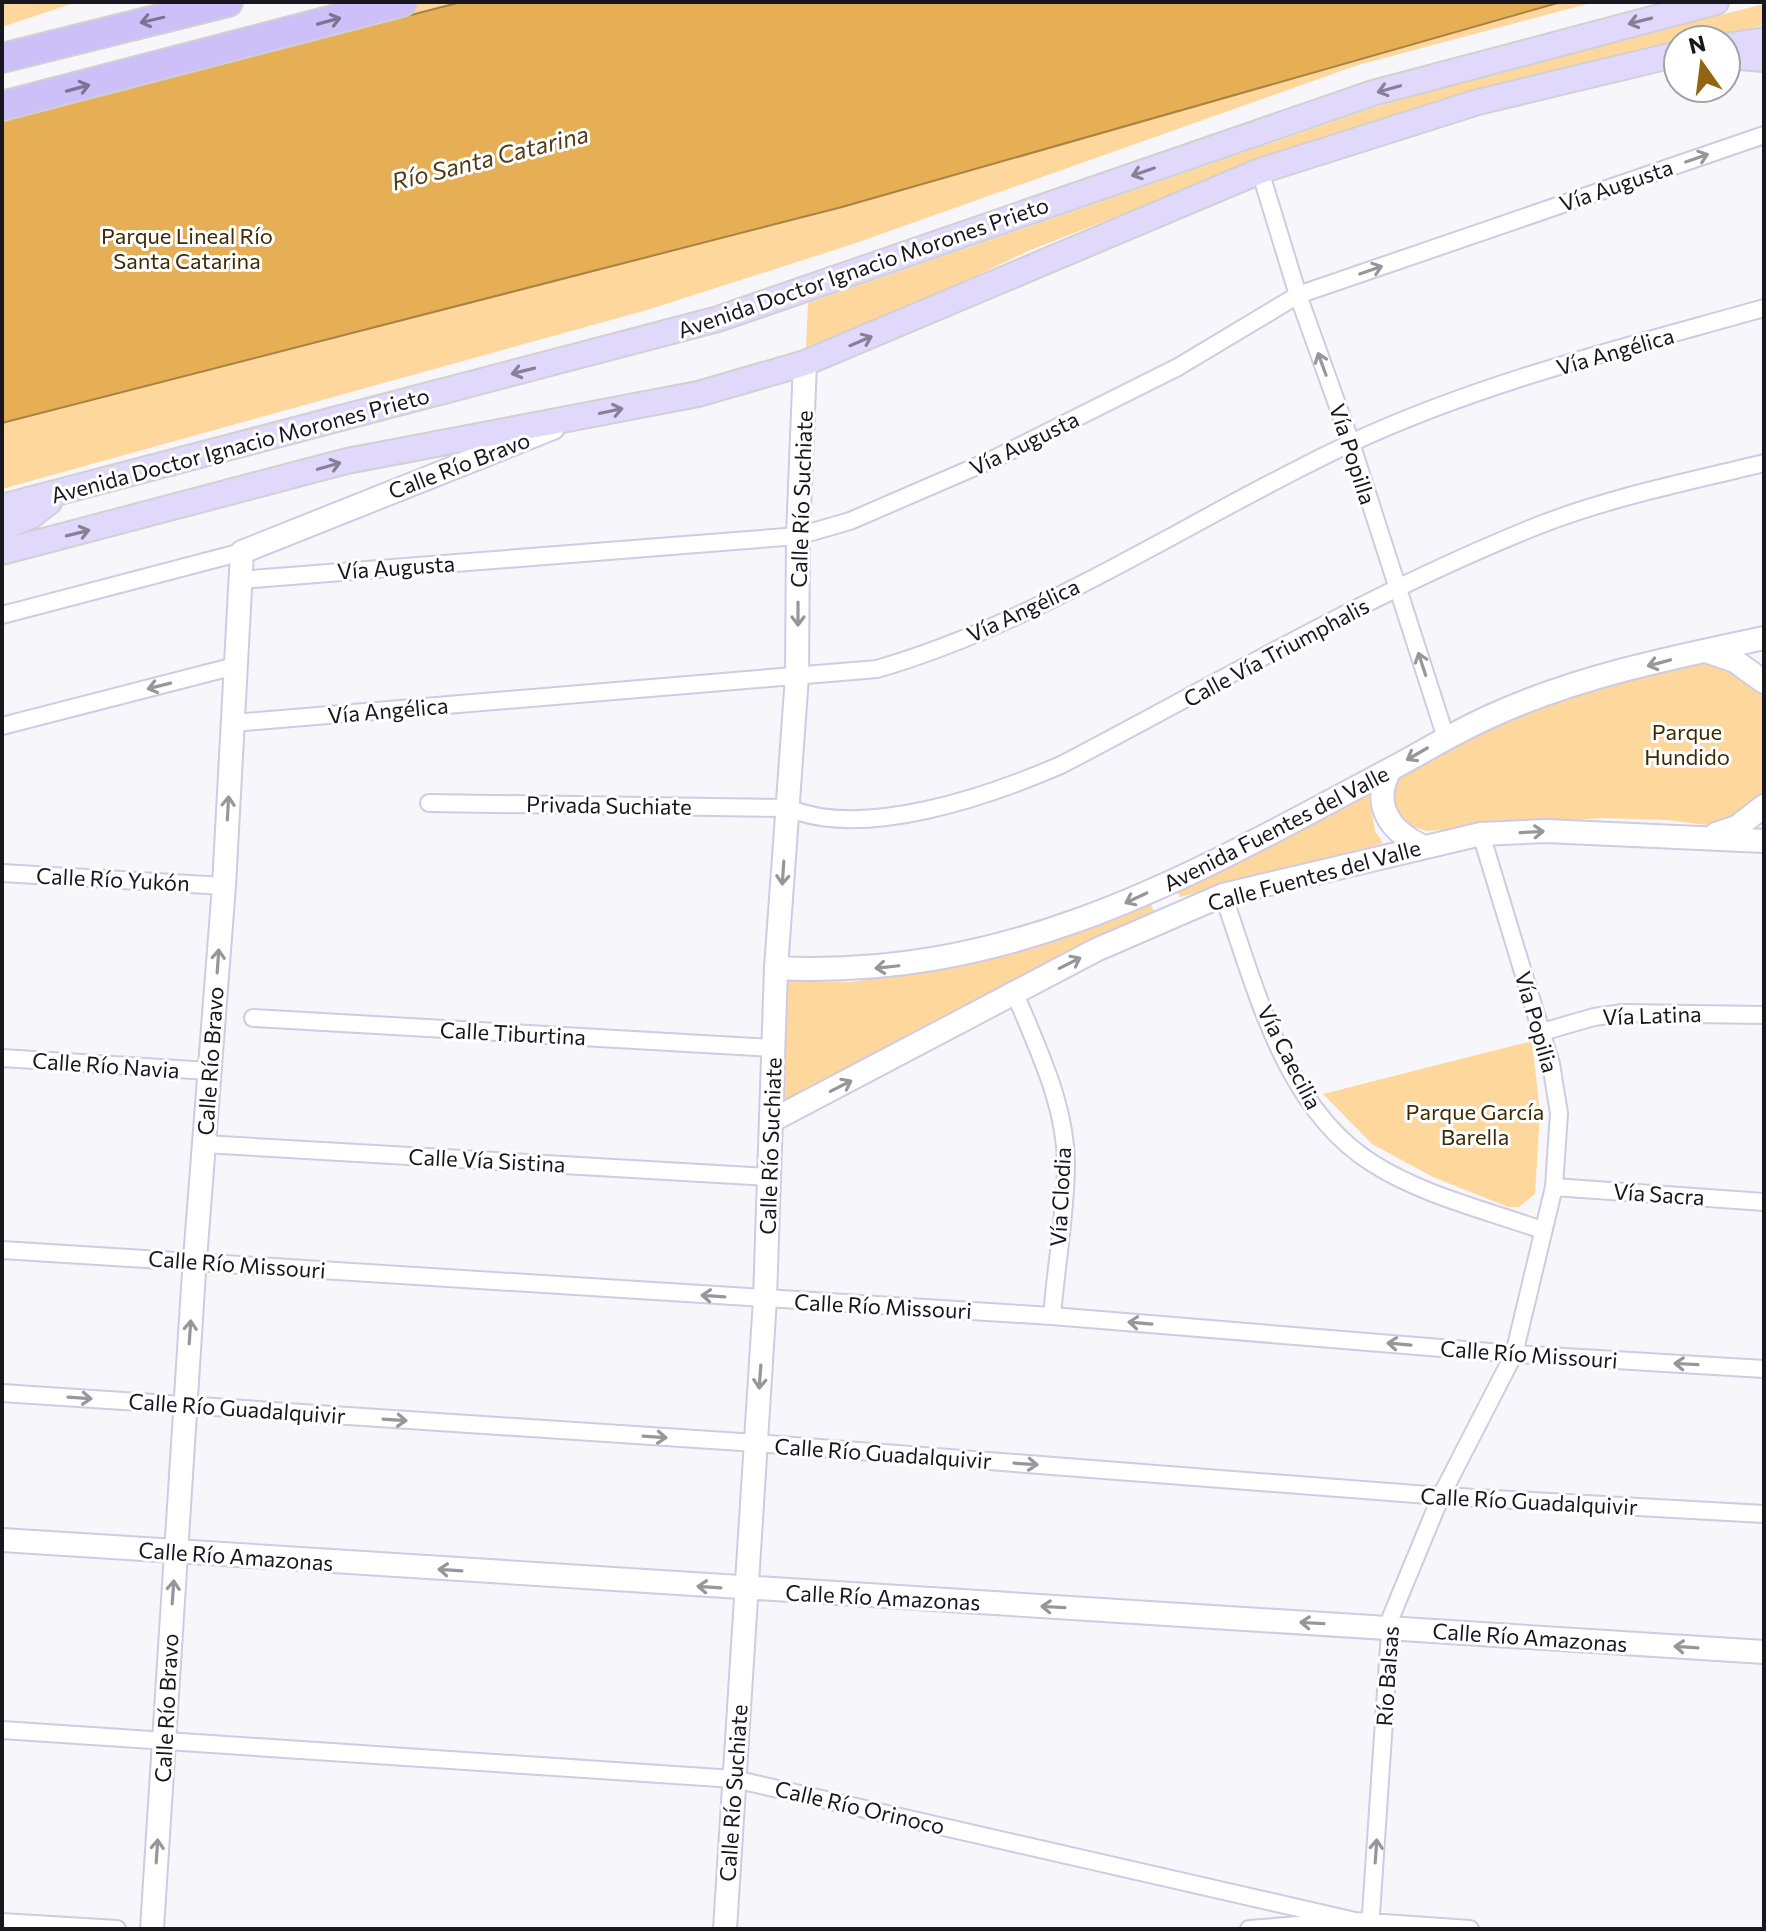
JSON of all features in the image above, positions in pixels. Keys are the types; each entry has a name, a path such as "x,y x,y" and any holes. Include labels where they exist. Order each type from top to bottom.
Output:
{"highway":[{"path":"6,54 228,2"},
{"path":"2,106 402,2"}],"main road":[{"name":"Avenida Doctor Ignacio Morones Prieto","path":"2,507 718,319 979,226 1373,93 1716,2"},
{"path":"1742,43 1764,40"},
{"path":"1742,57 1764,59"},
{"name":"Avenida Doctor Ignacio Morones Prieto","path":"2,552 347,461 698,394 805,363 1260,171 1478,102 1662,58"},
{"path":"2,528 31,516 60,493"}],"street":[{"name":"Vía Augusta","path":"240,580 798,536 850,521 998,457 1178,367 1298,295 1764,135"},
{"name":"Vía Popilla","path":"1260,171 1298,295 1351,443 1446,738"},
{"name":"Vía Angélica","path":"233,723 877,669 922,656 978,633 1052,598 1351,443 1434,408 1764,308"},
{"name":"Calle Río Suchiate","path":"725,1929 765,1299 776,968 797,676 798,536 805,363"},
{"name":"Calle Río Bravo","path":"152,1929 195,1260 224,886 242,552 576,419"},
{"name":"Calle Vía Triumphalis","path":"788,808 808,816 883,816 1013,786 1061,765 1397,588 1538,526 1764,463"},
{"path":"2,615 242,552"},
{"name":"Avenida Fuentes del Valle","path":"776,968 883,968 960,956 1062,927 1169,883 1493,714 1561,690 1705,650 1764,638"},
{"path":"1705,650 1735,661 1764,682"},
{"path":"2,726 235,666"},
{"path":"1390,770 1381,794 1388,821 1405,837 1422,846"},
{"name":"Privada Suchiate","path":"429,803 788,808"},
{"path":"1707,837 1737,827 1764,806"},
{"name":"Calle Fuentes del Valle","path":"771,1121 1014,991 1223,895 1481,834 1546,831 1764,841"},
{"name":"Vía Popilia","path":"1481,834 1542,1032 1559,1113 1554,1187 1514,1354"},
{"name":"Calle Río Yukón","path":"2,873 224,886"},
{"path":"1169,883 1168,899 1183,911"},
{"name":"Vía Caecilia","path":"1223,895 1278,1043 1322,1119 1345,1143 1398,1178 1542,1230"},
{"name":"Vía Clodia","path":"1014,991 1050,1081 1063,1136 1066,1167 1052,1316"},
{"name":"Vía Latina","path":"1542,1032 1594,1017 1623,1013 1764,1015"},
{"name":"Calle Tiburtina","path":"253,1018 773,1048"},
{"name":"Calle Río Navia","path":"2,1058 209,1071"},
{"name":"Calle Vía Sistina","path":"204,1144 769,1177"},
{"name":"Vía Sacra","path":"1554,1187 1764,1202"},
{"name":"Calle Río Missouri","path":"2,1250 1052,1316 1514,1354 1764,1369"},
{"name":"Río Balsas","path":"1365,1924 1391,1617 1441,1496 1514,1354"},
{"name":"Calle Río Guadalquivir","path":"2,1393 756,1443 1441,1496 1764,1514"},
{"name":"Calle Río Amazonas","path":"2,1540 1764,1652"},
{"name":"Calle Río Orinoco","path":"2,1730 734,1779 1365,1924 1470,1929"},
{"path":"2,1922 117,1929"},
{"path":"1249,1929 1365,1924"}],"green space":[{"path":"2,2 77,2 2,27"},
{"name":"Río Santa Catarina","path":"407,2 1595,2 1358,65 850,245 647,310 2,489 2,103"},
{"path":"1764,4 1764,25 1742,30 1742,24 1685,24"},
{"path":"1662,30 1662,48 1375,121 1249,165 1028,251 919,303 806,347 808,303 1370,109 1484,75"},
{"name":"Parque Hundido","path":"1702,662 1733,668 1764,695 1764,792 1743,812 1708,825 1602,818 1427,831 1399,822 1387,792 1400,772 1495,719 1640,674"},
{"path":"1368,790 1375,831 1383,843 1180,897 1176,889"},
{"path":"1150,903 1155,913 784,1104 787,981 852,982 991,957"},
{"name":"Parque García Barella","path":"1532,1041 1540,1113 1535,1194 1519,1207 1508,1207 1433,1177 1372,1144 1323,1094"}],"water":[{"name":"Río Santa Catarina","path":"461,2 1561,2 842,207 2,423 2,121"}],"park label":[{"name":"Parque Lineal Río Santa Catarina","path":"187,248"}]}
